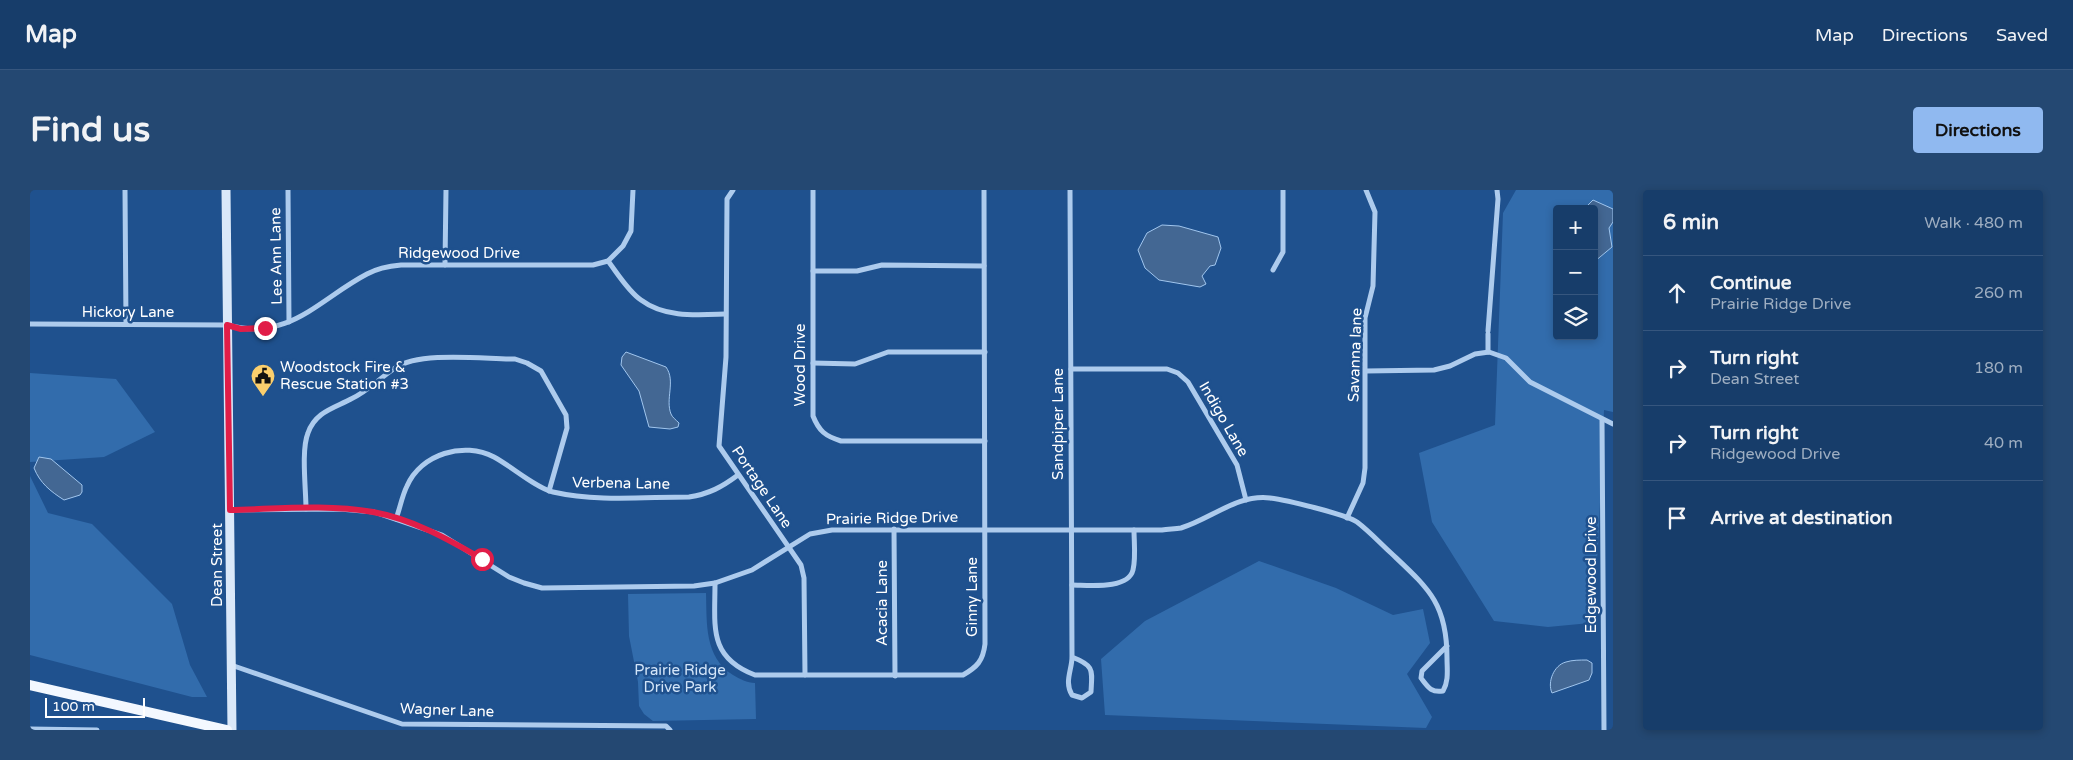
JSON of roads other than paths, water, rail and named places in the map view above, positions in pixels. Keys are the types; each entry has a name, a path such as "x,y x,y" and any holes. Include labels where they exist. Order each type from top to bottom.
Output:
{"main road":[{"path":"30,684 227,730"}],"street":[{"path":"125,190 126,324"},
{"name":"Dean Street","path":"226,190 232,730"},
{"name":"Lee Ann Lane","path":"288,190 289,322"},
{"path":"445,265 446,190"},
{"path":"632,190 632,231 623,246 608,261 627,286 641,300 658,310 682,315 725,314"},
{"name":"Portage Lane","path":"733,190 727,199 726,357 719,446 801,565 804,578 805,675"},
{"name":"Wood Drive","path":"813,190 813,416 818,428 827,437 841,441 985,441"},
{"name":"Ginny Lane","path":"715,584 716,632 720,648 730,661 740,669 756,675 963,675 977,666 983,656 985,644 984,190"},
{"name":"Sandpiper Lane","path":"1070,190 1072,663 1069,670 1069,690 1072,695 1082,698 1091,692 1092,669 1088,664 1072,657"},
{"path":"1273,270 1283,252 1283,190"},
{"path":"1488,352 1497,190"},
{"name":"Savanna lane","path":"1347,518 1363,482 1365,468 1366,318 1373,286 1375,212 1366,191"},
{"name":"Ridgewood Drive","path":"227,325 241,329 289,322 309,313 368,273 401,264 573,266 593,265 608,261"},
{"path":"813,271 857,271 882,265 984,266"},
{"name":"Hickory Lane","path":"30,324 227,325"},
{"path":"812,363 855,364 888,352 985,352"},
{"path":"1366,371 1414,372 1434,370 1450,366 1475,354 1488,352 1506,358 1530,382 1613,424"},
{"path":"306,509 305,448 308,433 316,418 328,409 370,389 395,368 415,360 432,358 515,359 527,363 540,371 566,415 567,428 550,491"},
{"name":"Indigo Lane","path":"1071,369 1167,369 1178,373 1188,382 1237,465 1246,500"},
{"name":"Edgewood Drive","path":"1602,420 1604,730"},
{"name":"Verbena Lane","path":"396,519 407,485 416,472 433,459 454,451 473,450 493,456 550,491 579,498 690,497 704,495 716,490 738,475"},
{"name":"Prairie Ridge Drive","path":"230,510 306,509 374,512 442,535 510,577 524,584 542,588 694,586 715,584 752,570 810,534 832,530 1134,530 1180,528 1246,500 1270,498 1356,521 1424,584 1435,599 1443,619 1447,646 1447,684 1442,691 1436,692 1431,690 1421,678 1422,671 1447,646"},
{"name":"Acacia Lane","path":"894,529 895,676"},
{"path":"1072,585 1114,584 1123,582 1129,577 1133,570 1134,530"},
{"name":"Wagner Lane","path":"231,665 402,724 666,726 670,730"},
{"path":"30,729 97,730"}],"place":[{"name":"Woodstock Fire & Rescue Station #3","path":"263,397"}],"park label":[{"name":"Prairie Ridge Drive Park","path":"680,678"}]}
